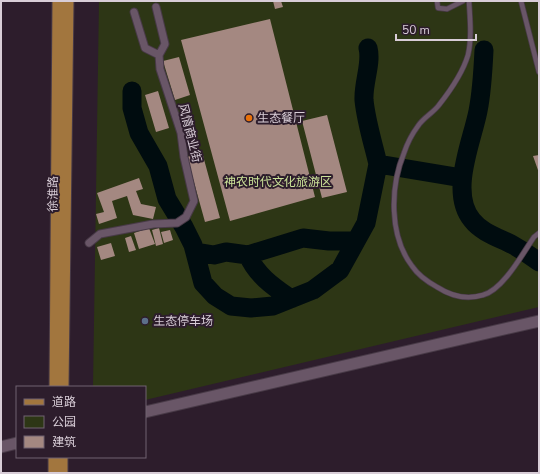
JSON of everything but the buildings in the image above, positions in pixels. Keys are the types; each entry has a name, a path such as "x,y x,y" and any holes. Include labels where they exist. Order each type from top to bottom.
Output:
{"main road":[{"name":"徐淮路","path":"55,386 58,1"},
{"name":"徐淮路","path":"63,386 68,1"},
{"path":"54,458 54,473"},
{"path":"62,458 62,473"}],"street":[{"name":"风情商业街","path":"89,243 100,234 153,224 177,223 186,217 194,201 184,157 181,133 160,69 159,55 165,44 156,7"},
{"path":"134,12 145,48 159,55"},
{"path":"146,412 539,321"},
{"path":"1,447 16,443"}],"lane":[{"path":"437,1 438,8 447,9 463,1"},
{"path":"469,1 470,37 468,56 457,79 439,106 418,126 404,152 396,175 393,206 398,238 411,266 425,280 444,292 464,298 484,295 500,284 534,237 539,233"},
{"path":"521,1 539,72"}],"green space":[{"name":"神农时代文化旅游区","path":"99,1 539,1 539,307 146,400 146,386 93,386"}],"waterway":[{"path":"368,48 369,60 364,100 368,124 378,164 462,178"},
{"path":"484,50 479,103 467,152 462,181 462,196 465,209 476,225 491,235 508,242 539,262"},
{"path":"132,91 132,108 139,133 158,166 167,199 193,245 203,283 215,296 231,306 251,308 273,306 313,290 340,270 366,223 378,164"},
{"path":"196,252 214,255 226,252 248,255 303,238 329,241 356,241"},
{"path":"248,255 251,262 261,275 291,299"}],"place":[{"name":"生态餐厅","path":"249,118"},
{"name":"生态停车场","path":"145,321"}]}
